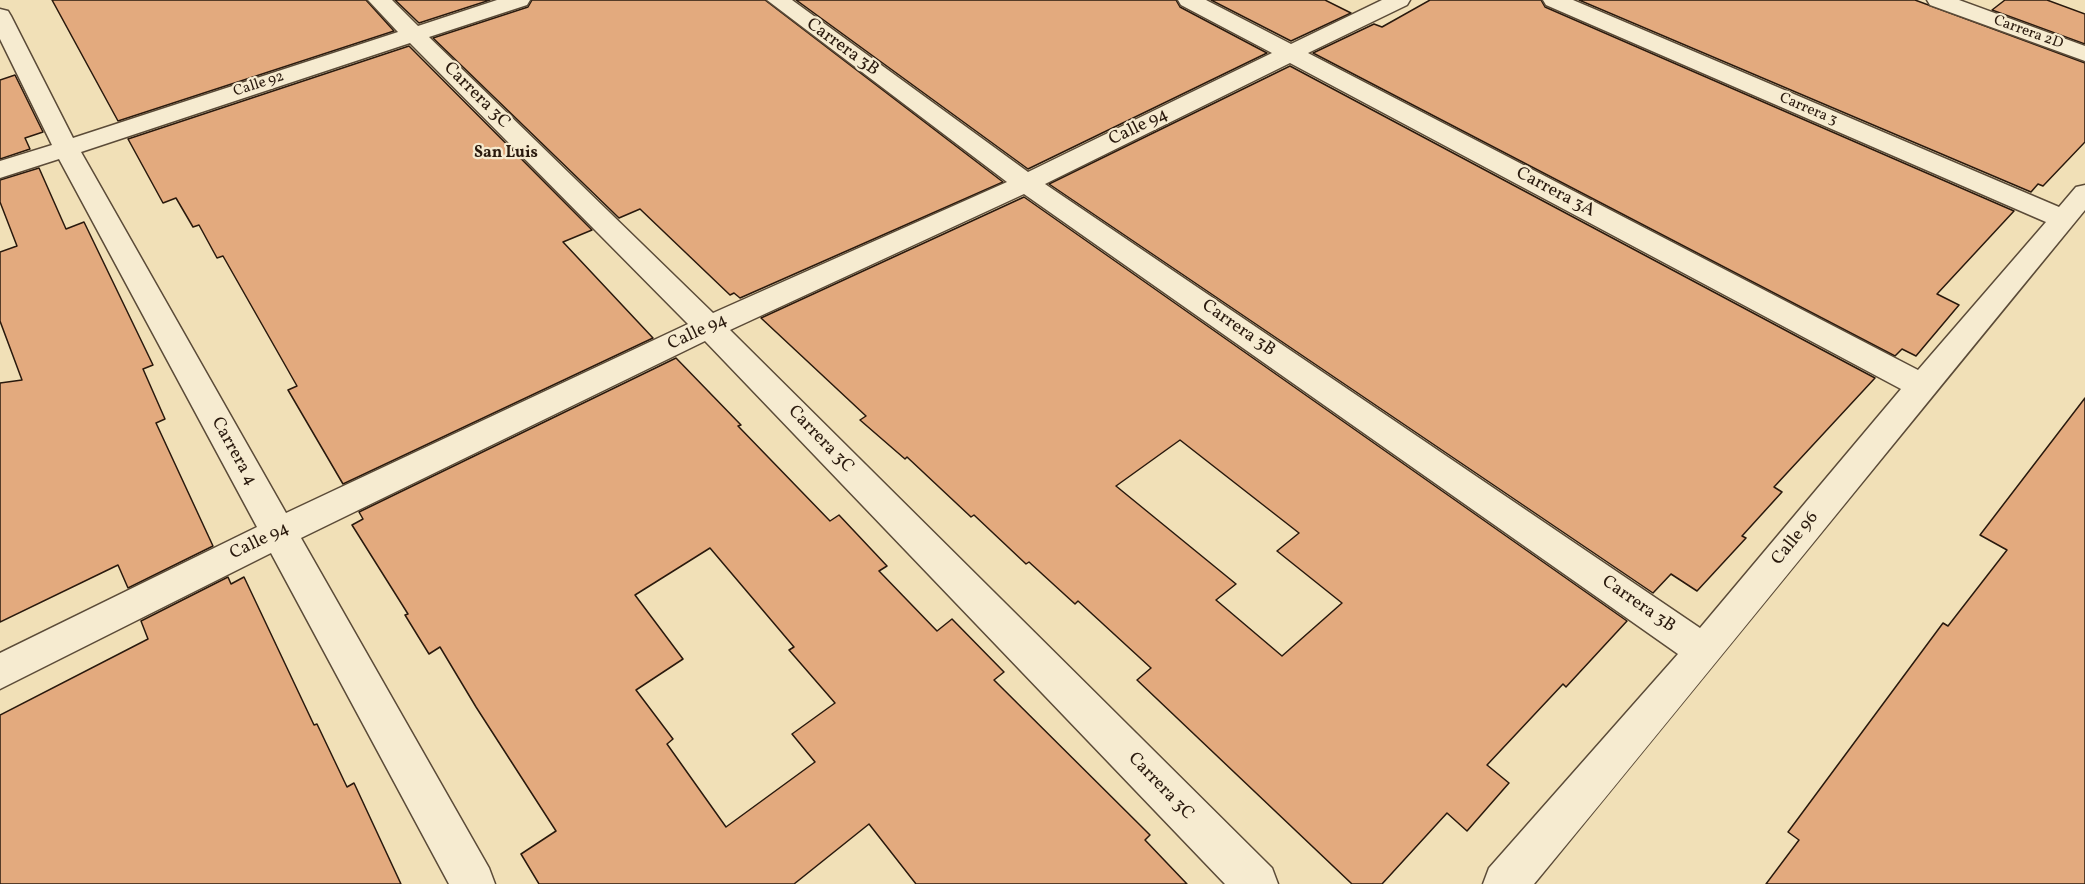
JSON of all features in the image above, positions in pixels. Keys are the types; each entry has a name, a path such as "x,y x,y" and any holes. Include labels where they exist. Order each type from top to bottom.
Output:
{"street":[{"name":"Carrera 3C","path":"379,0 709,327 1256,884"},
{"name":"Calle 92","path":"0,170 519,0"},
{"name":"Carrera 3B","path":"778,0 1026,183 1704,651"},
{"name":"Carrera 3A","path":"1189,0 1922,386"},
{"name":"Calle 94","path":"0,672 278,533 709,327 1026,183 1399,0"},
{"name":"Carrera 3","path":"1554,0 2074,206"},
{"name":"Carrera 2D","path":"1938,0 2085,54"},
{"name":"Carrera 4","path":"0,16 66,148 473,884"},
{"name":"Calle 96","path":"1505,884 1704,651 2074,206"}],"building":[{"path":"52,0 366,0 394,31 118,121"},
{"path":"395,0 490,0 419,23"},
{"path":"532,0 765,0 1003,182 740,298 734,293 730,295 640,209 619,218 433,38 528,7"},
{"path":"796,0 1176,0 1180,7 1267,53 1028,169"},
{"path":"1211,0 1325,0 1351,13 1291,41"},
{"path":"1430,0 1541,0 1545,7 2014,211 1937,294 1959,305 1916,356 1902,349 1895,356 1313,53 1374,24 1382,27"},
{"path":"1579,0 1915,0 2085,63 2085,142 2043,186 2038,184 2031,192"},
{"path":"2005,0 2047,0 2085,14 2085,44 1992,10"},
{"path":"409,46 592,230 563,242 653,338 343,484 288,390 297,386 223,256 217,258 199,225 193,227 176,198 163,203 128,139"},
{"path":"1290,66 1875,378 1774,487 1782,492 1742,536 1746,538 1697,591 1671,574 1653,593 1049,184"},
{"path":"15,75 43,132 25,138 30,149 0,159 0,80"},
{"path":"39,168 66,229 84,222 153,365 143,369 165,419 156,423 213,546 128,588 118,565 0,622 0,383 22,380 0,321 0,252 17,246 0,202 0,180"},
{"path":"1024,197 1627,621 1566,687 1563,684 1487,765 1509,783 1467,831 1447,813 1382,884 1352,884 1137,680 1151,668 1078,601 1075,604 1029,562 1026,564 974,515 971,517 907,457 905,459 860,420 866,416 761,318","holes":["1180,440 1299,533 1277,551 1342,603 1282,656 1216,600 1236,584 1116,486"]},
{"path":"676,358 830,521 839,515 887,566 879,571 937,631 952,619 1004,672 994,680 1150,835 1145,840 1187,884 916,884 869,824 794,884 539,884 521,854 556,831 440,647 429,654 405,615 408,614 352,525 363,519 359,512","holes":["710,548 794,647 789,650 835,703 792,734 815,762 726,827 667,744 673,739 636,690 683,659 635,595"]},
{"path":"2085,398 2085,884 1766,884 1799,840 1788,832 1943,623 1948,626 2007,550 1980,535"},
{"path":"228,577 231,584 244,577 314,725 317,724 347,787 354,783 401,884 0,884 0,715 148,639 141,621"}],"district":[{"name":"San Luis","path":"506,154"}]}
